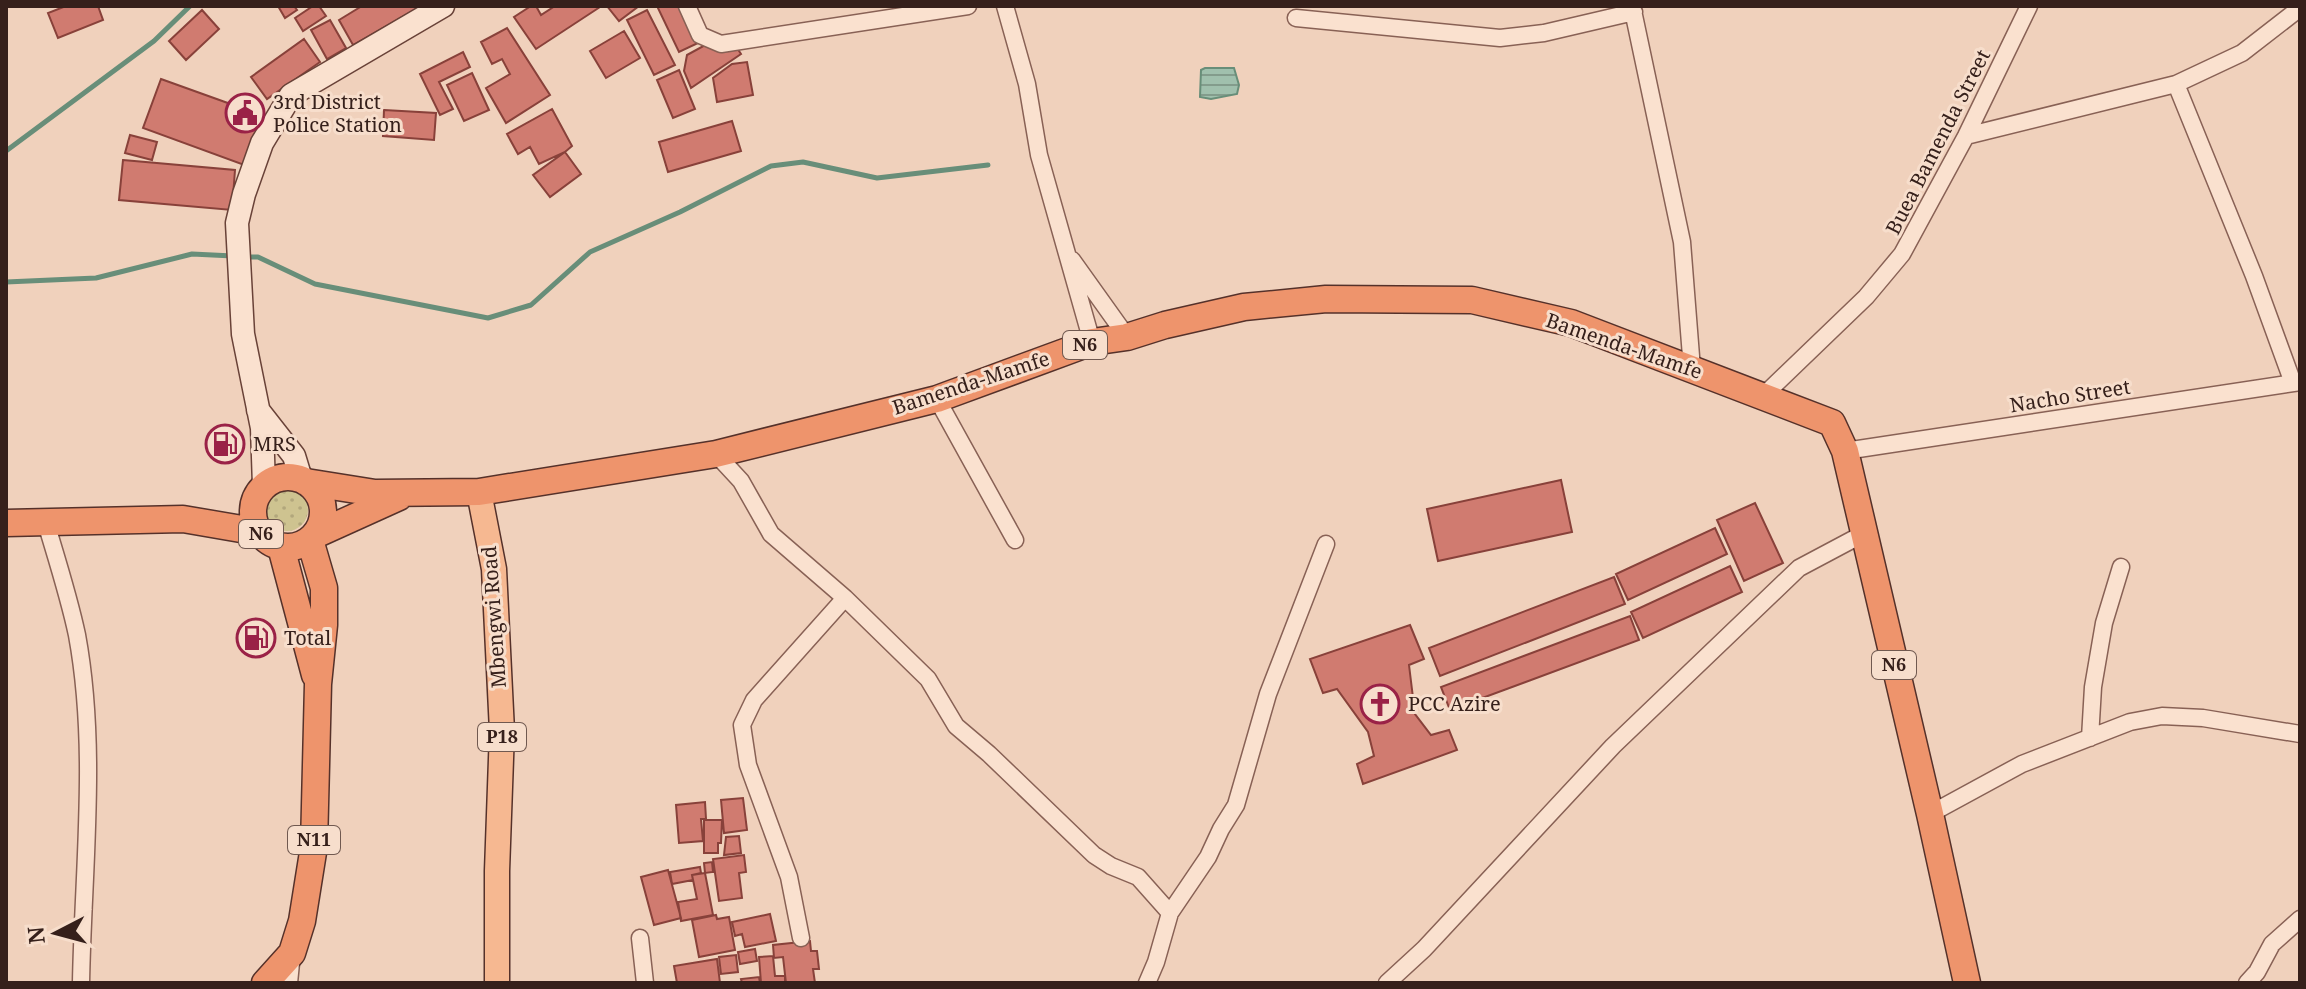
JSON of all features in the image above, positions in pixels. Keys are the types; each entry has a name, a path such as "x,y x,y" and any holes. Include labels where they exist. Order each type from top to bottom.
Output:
{"highway":[{"name":"Bamenda-Mamfe","path":"304,480 375,493 479,492 716,454 937,399 1092,342 1127,337 1244,307 1326,299 1472,300 1571,323 1692,369 1766,393 1832,423 1845,451 1967,983"},
{"name":"N6","path":"183,519 232,507 281,477 304,480"},
{"path":"304,480 316,490 322,501 321,525 312,538"},
{"name":"N6","path":"259,532 253,510 262,488"},
{"name":"Bamenda-Mamfe","path":"312,538 405,494"},
{"name":"N6","path":"6,523 183,519 259,532 281,547 297,546 312,538"},
{"name":"N11","path":"265,983 292,953 302,921 314,846 324,588 312,538"},
{"name":"N11","path":"281,547 318,684"}],"main road":[{"path":"262,488 262,428 243,334 237,223 262,143 291,95 443,6"},
{"path":"257,409 294,456 304,480"},
{"name":"Mbengwi Road","path":"479,492 494,569 502,731 497,983"}],"street":[{"path":"687,6 700,35 721,44 968,6"},
{"path":"1005,6 1027,84 1039,155 1092,342"},
{"name":"Buea Bamenda Street","path":"1766,393 1866,297 1902,254 1966,136 2029,6"},
{"path":"1966,136 2176,84 2242,53 2300,8"},
{"path":"1296,18 1500,38 1544,33 1633,9 1682,242 1692,369"},
{"path":"2176,84 2296,382"},
{"path":"1064,247 1127,337"},
{"name":"Nacho Street","path":"1845,451 2296,382"},
{"path":"937,399 1015,540"},
{"path":"716,454 741,481 771,534 845,598 928,679 956,726 1094,855 1138,877 1170,913"},
{"path":"46,523 77,636 85,704 88,781 81,983"},
{"path":"1387,983 1424,949 1613,746 1799,568 1863,534"},
{"path":"1147,983 1170,913 1208,857 1236,805 1268,694 1326,544"},
{"path":"2090,738 2093,687 2104,623 2121,567"},
{"path":"801,938 789,877 748,765 742,725 754,700 845,598"},
{"path":"1930,814 2022,764 2130,722 2162,716 2203,718 2300,734"},
{"path":"2247,983 2257,972 2272,944 2300,919"},
{"path":"640,938 645,983"},
{"path":"289,983 292,953"}],"shaded area":[{"path":"1234,68 1239,85 1237,94 1211,99 1200,97 1201,70"},
{"path":"287,489 302,495 308,510 302,525 287,531 272,525 266,510 272,495"}],"building":[{"path":"66,6 98,6 103,20 58,38 48,13"},
{"path":"278,6 294,6 297,10 285,18"},
{"path":"313,6 319,6 326,16 303,31 295,18"},
{"path":"362,6 417,6 353,45 339,20"},
{"path":"536,6 541,15 555,6 600,7 536,49 514,17"},
{"path":"607,6 639,6 619,21"},
{"path":"657,6 680,6 698,43 679,52"},
{"path":"202,10 219,29 186,60 169,41"},
{"path":"647,10 675,65 654,75 627,20"},
{"path":"330,20 346,48 327,59 311,30"},
{"path":"507,28 550,95 506,123 486,88 510,74 502,59 492,64 481,42"},
{"path":"624,31 640,58 606,78 590,51"},
{"path":"304,39 320,62 267,99 251,77"},
{"path":"707,44 735,45 741,54 691,88 684,71 687,55"},
{"path":"463,52 470,67 439,82 453,109 440,115 420,74"},
{"path":"747,62 753,95 717,102 713,78 732,64"},
{"path":"679,70 695,109 673,118 657,80"},
{"path":"472,73 489,110 464,121 447,85"},
{"path":"161,79 264,116 247,166 143,128"},
{"path":"552,109 572,146 539,164 530,147 518,154 507,134"},
{"path":"384,110 436,113 434,140 383,136"},
{"path":"732,121 741,151 668,172 659,142"},
{"path":"130,135 157,142 152,160 125,153"},
{"path":"565,152 581,174 550,197 533,175"},
{"path":"123,160 235,170 232,210 119,200"},
{"path":"1561,480 1572,532 1438,561 1427,509"},
{"path":"1755,503 1783,563 1744,581 1717,520"},
{"path":"1715,528 1727,554 1628,600 1616,574"},
{"path":"1730,566 1742,592 1643,638 1631,612"},
{"path":"1614,577 1625,604 1440,676 1429,648"},
{"path":"1630,616 1639,640 1450,710 1441,687"},
{"name":"PCC Azire","path":"1410,625 1424,659 1409,665 1415,714 1431,735 1449,730 1457,750 1363,784 1357,764 1374,756 1368,732 1337,689 1323,693 1310,659"},
{"path":"743,798 747,830 724,833 721,800"},
{"path":"705,802 706,819 701,819 703,841 679,843 676,805"},
{"path":"704,820 722,820 718,853 704,853"},
{"path":"739,836 741,853 724,855 726,837"},
{"path":"744,855 746,872 739,873 742,898 719,901 713,859"},
{"path":"712,862 713,872 705,873 704,863"},
{"path":"700,867 701,873 692,875 693,880 672,884 670,872"},
{"path":"668,870 681,918 654,925 641,877"},
{"path":"705,873 713,915 681,921 678,902 697,899 692,875"},
{"path":"770,914 776,941 745,947 742,934 735,936 732,922"},
{"path":"716,915 717,919 729,917 735,950 699,957 692,920"},
{"path":"810,941 811,951 817,951 819,969 813,969 815,983 786,983 783,957 774,958 773,945"},
{"path":"755,949 757,961 740,964 738,952"},
{"path":"736,955 738,972 721,974 719,957"},
{"path":"773,956 775,976 785,976 785,983 761,983 759,957"},
{"path":"717,959 720,983 677,983 674,966"},
{"path":"759,977 760,983 742,983 741,979"}],"waterway":[{"path":"6,151 154,41 190,6"},
{"path":"243,257 258,257 315,284 488,318 531,305 590,252 680,212 771,166 803,162 877,178 988,165"},
{"path":"6,282 96,278 192,254 233,256"}],"place":[{"name":"3rd District Police Station","path":"245,113"},
{"name":"MRS","path":"225,444"},
{"name":"Total","path":"256,638"},
{"name":"PCC Azire","path":"1380,704"}]}
